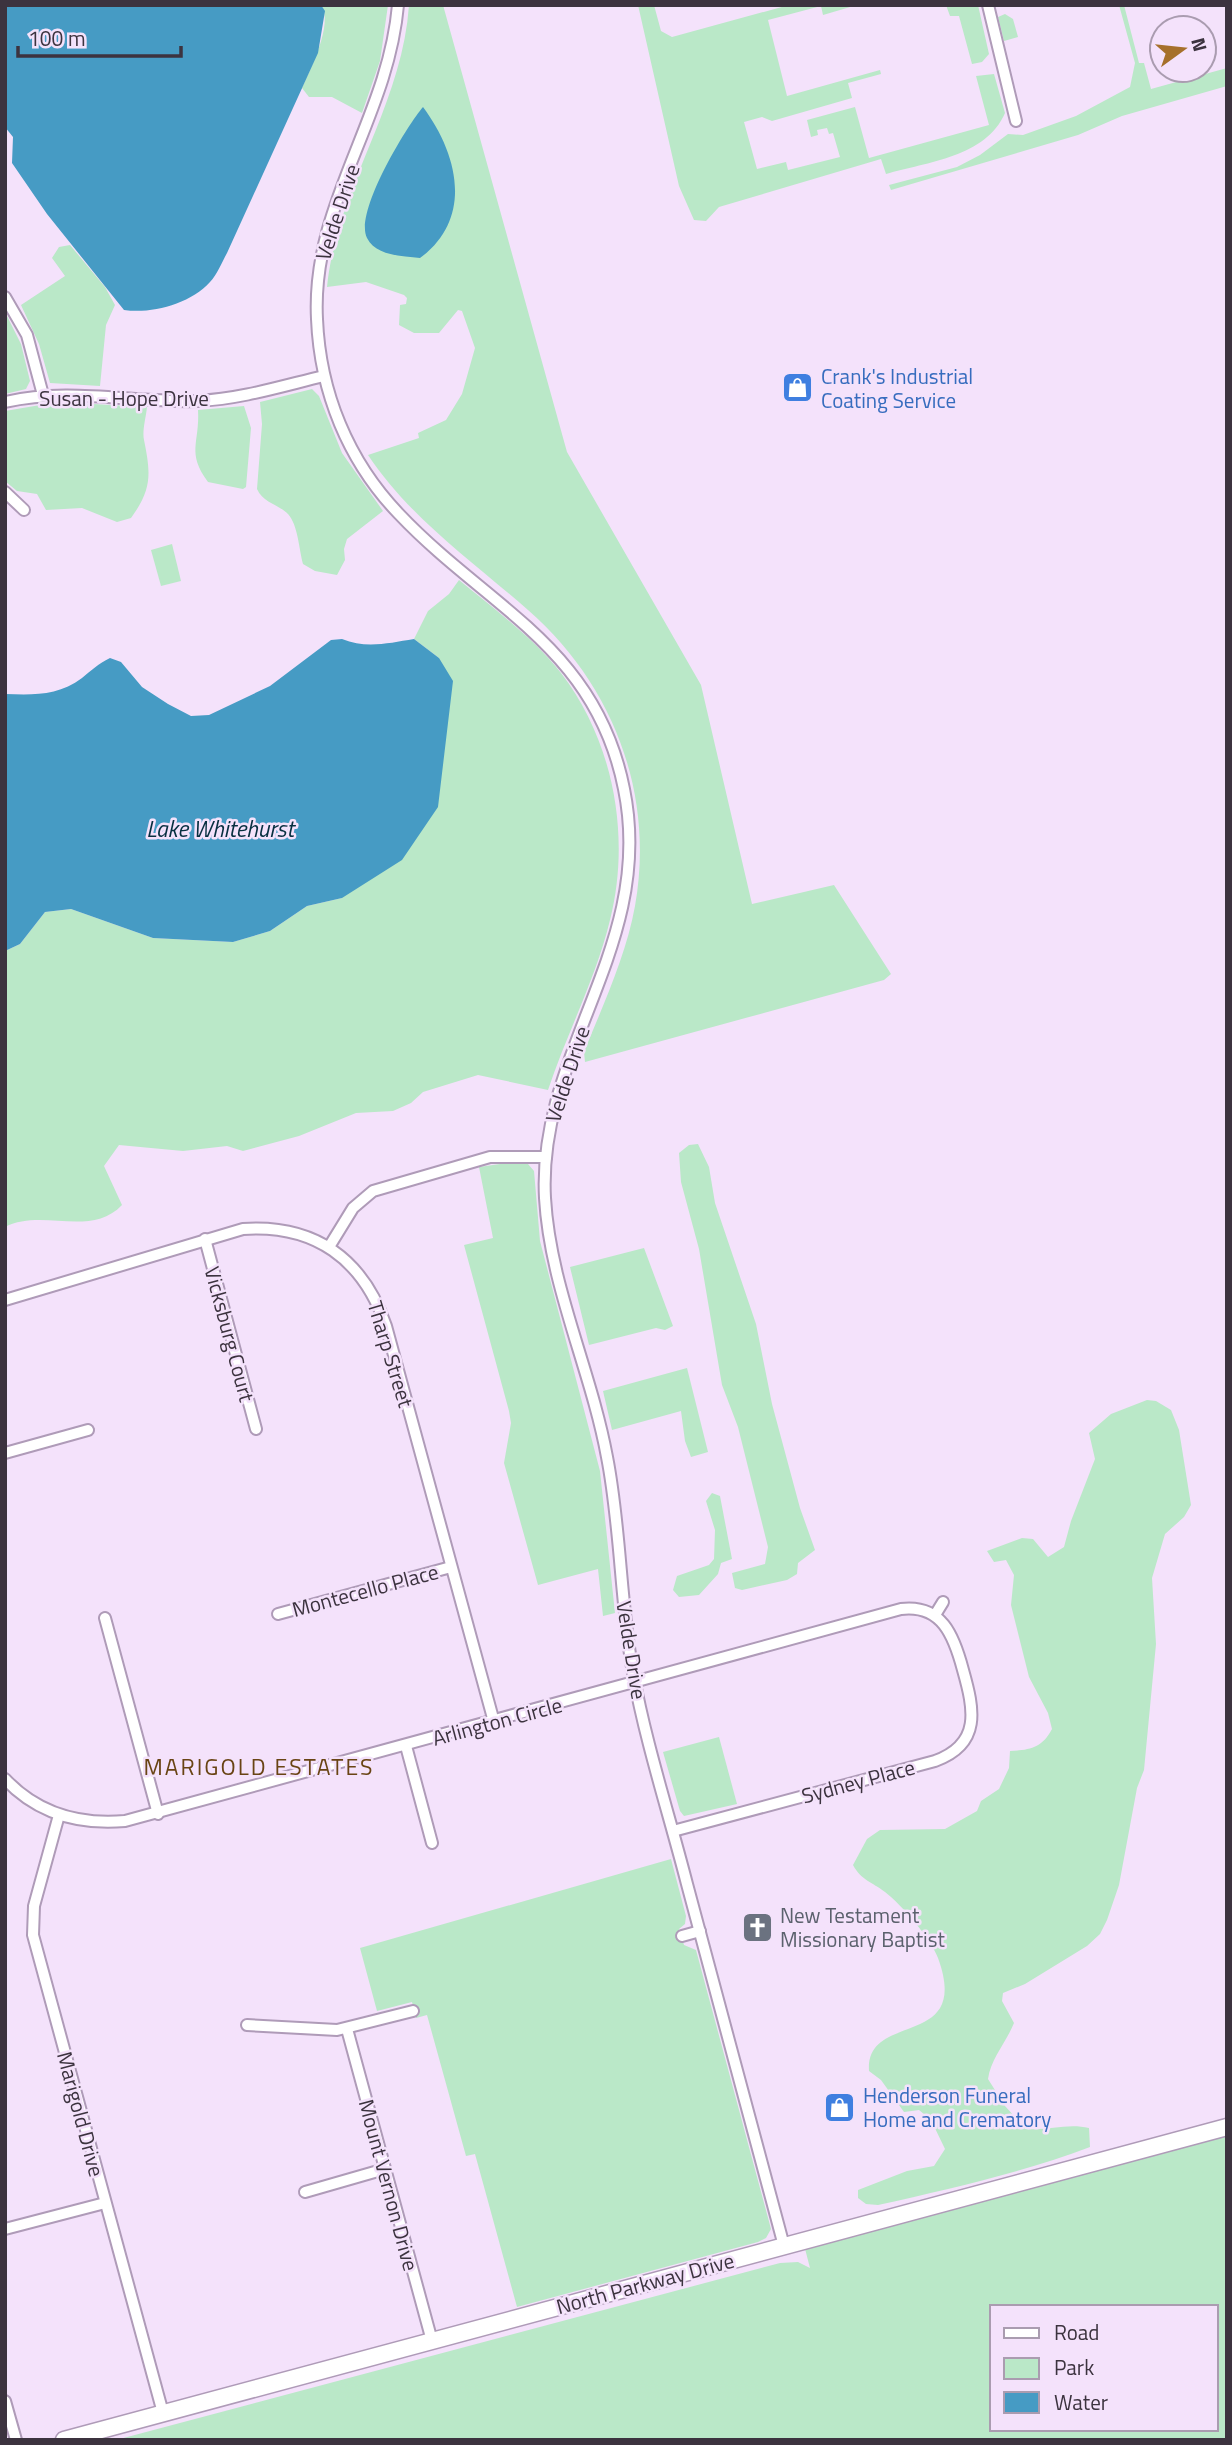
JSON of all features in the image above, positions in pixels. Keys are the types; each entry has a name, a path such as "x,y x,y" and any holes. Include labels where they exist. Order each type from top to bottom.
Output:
{"main road":[{"name":"North Parkway Drive","path":"64,2440 1227,2127"}],"street":[{"name":"Velde Drive","path":"398,5 386,76 336,201 321,253 317,313 324,376 346,438 372,481 416,531 530,626 562,660 599,718 620,769 629,829 625,901 607,964 557,1095 546,1157 545,1193 551,1240 607,1457 635,1683 784,2246"},
{"path":"988,5 1016,121"},
{"path":"5,297 27,335 43,395"},
{"name":"Susan - Hope Drive","path":"5,402 43,395 98,394 198,401 242,396 324,376"},
{"path":"5,492 24,510"},
{"path":"329,1247 353,1208 373,1191 490,1157 546,1157"},
{"name":"Tharp Street","path":"5,1300 205,1239 263,1228 295,1233 329,1247 359,1272 382,1313 494,1722"},
{"name":"Vicksburg Court","path":"205,1239 256,1429"},
{"path":"5,1453 88,1430"},
{"name":"Montecello Place","path":"278,1614 452,1567"},
{"path":"935,1615 943,1602"},
{"name":"Arlington Circle","path":"5,1779 27,1799 59,1815 107,1823 158,1814 635,1683 737,1652 901,1609 917,1609 935,1615"},
{"name":"Sydney Place","path":"673,1831 949,1755 966,1738 973,1716 963,1669 951,1632 935,1615"},
{"path":"105,1618 158,1814"},
{"path":"406,1746 432,1843"},
{"name":"Marigold Drive","path":"59,1815 34,1906 33,1935 163,2413"},
{"path":"682,1936 700,1931"},
{"path":"247,2025 322,2031 347,2029 413,2011"},
{"name":"Mount Vernon Drive","path":"347,2029 432,2341"},
{"path":"305,2192 385,2169"},
{"path":"5,2230 105,2203"},
{"path":"5,2401 16,2440"}],"green space":[{"path":"321,5 388,5 380,61 362,113 332,97 309,97 302,88 323,35 325,23"},
{"path":"409,5 443,5 567,452 701,685 752,904 834,885 891,974 884,980 585,1062 584,1052 620,962 631,925 640,864 639,823 621,744 604,707 583,672 558,639 422,519 368,455 419,438 418,433 446,420 462,394 475,348 462,311 458,310 439,333 414,333 399,325 400,305 406,304 407,298 404,295 366,282 327,287 333,250 343,215 395,78"},
{"path":"638,5 654,5 661,31 672,37 789,5 857,5 823,15 821,6 768,20 787,96 880,70 881,74 848,83 852,98 772,121 762,117 744,122 757,169 786,162 788,170 840,157 833,133 829,134 827,128 817,130 818,135 811,137 807,120 855,107 869,158 989,125 976,76 994,74 1005,113 996,128 984,139 970,148 937,161 886,174 881,159 719,207 706,221 694,220 679,186"},
{"path":"946,5 978,5 989,54 982,62 972,64 959,16 950,16"},
{"path":"1119,5 1124,5 1139,63 1144,63 1151,89 1169,84 1218,84 1218,70 1227,68 1227,86 1122,116 1078,135 891,190 889,185 957,167 980,155 1008,134 1023,135 1076,116 1130,87 1135,63"},
{"path":"1005,14 1013,19 1018,37 1004,41 998,17"},
{"path":"70,245 105,287 115,305 106,325 100,386 50,383 39,344 21,305 65,276 52,258 59,247"},
{"path":"5,312 21,344 30,381 26,389 5,394"},
{"path":"312,389 319,396 342,453 383,511 347,539 345,560 337,575 315,571 303,564 296,531 288,514 263,497 257,489 262,424 260,402"},
{"path":"58,402 147,407 144,436 148,481 143,498 131,518 117,522 82,508 46,510 37,494 17,491 5,481 5,411"},
{"path":"244,406 251,428 246,487 243,489 208,482 197,463 198,410"},
{"path":"172,544 181,581 161,586 151,550"},
{"path":"459,580 526,635 561,673 594,729 613,791 619,856 610,920 597,963 548,1090 478,1075 423,1092 411,1103 393,1111 356,1113 299,1136 243,1151 227,1146 183,1151 119,1145 104,1166 122,1205 110,1215 81,1221 35,1220 5,1227 5,951 20,944 45,912 71,909 153,938 233,942 270,931 307,906 342,898 439,658 414,639 428,611 449,594"},
{"path":"698,1144 709,1167 715,1203 756,1324 772,1404 800,1508 815,1550 798,1563 797,1574 787,1580 742,1590 735,1588 732,1573 765,1564 768,1547 738,1427 722,1385 699,1249 681,1182 679,1153 689,1145"},
{"path":"507,1163 528,1164 534,1171 540,1241 600,1471 615,1613 603,1616 598,1569 538,1585 504,1463 511,1423 509,1411 464,1245 493,1238 479,1167"},
{"path":"644,1248 673,1326 665,1330 656,1328 589,1345 570,1267"},
{"path":"687,1368 708,1452 691,1457 685,1441 681,1411 612,1430 603,1391"},
{"path":"1147,1400 1156,1401 1171,1410 1179,1430 1191,1505 1184,1517 1165,1534 1152,1578 1156,1644 1144,1770 1137,1788 1119,1885 1100,1934 1087,1946 1025,1984 1003,1993 1002,2001 1014,2023 992,2064 988,2079 1005,2106 1026,2129 1073,2126 1089,2128 1090,2147 985,2180 878,2205 866,2204 858,2198 858,2190 907,2171 934,2166 945,2149 931,2120 919,2110 904,2112 881,2080 869,2071 872,2052 883,2041 930,2019 941,2006 945,1987 938,1958 923,1932 892,1898 863,1877 853,1865 867,1839 880,1830 945,1829 977,1811 981,1801 999,1789 1009,1768 1010,1751 1035,1747 1052,1729 1048,1713 1029,1677 1011,1605 1014,1575 1006,1560 994,1562 987,1551 1022,1538 1033,1539 1048,1557 1064,1547 1095,1459 1089,1433 1111,1414"},
{"path":"712,1493 720,1496 732,1559 721,1563 718,1574 699,1595 679,1597 673,1590 677,1576 709,1565 714,1559 715,1530 706,1501"},
{"path":"719,1737 737,1804 684,1816 680,1811 663,1752"},
{"path":"671,1859 686,1916 685,1924 679,1929 684,1945 696,1950 771,2229 766,2238 758,2242 517,2307 475,2154 466,2156 427,2015 416,2018 412,2002 377,2011 360,1948"},
{"path":"1227,2128 1227,2440 116,2440 780,2263 798,2262 810,2268 803,2241"}],"water":[{"path":"5,5 321,5 325,11 318,53 227,253 213,279 202,290 170,306 124,310 47,214 12,163 13,137 5,127"},
{"path":"423,107 445,145 455,185 454,205 448,224 437,242 420,258 383,252 371,244 365,226 368,210 384,171 405,132"},
{"name":"Lake Whitehurst","path":"342,639 369,644 414,639 439,658 453,681 438,807 402,860 342,898 307,906 270,931 233,942 153,938 71,909 45,912 20,944 5,951 5,694 35,694 64,688 110,658 121,662 142,687 168,704 191,716 209,715 270,686 331,640"}],"place":[{"name":"Crank's Industrial Coating Service","path":"798,388"},
{"name":"New Testament Missionary Baptist","path":"757,1927"},
{"name":"Henderson Funeral Home and Crematory","path":"840,2107"}],"district":[{"name":"MARIGOLD ESTATES","path":"259,1766"}]}
